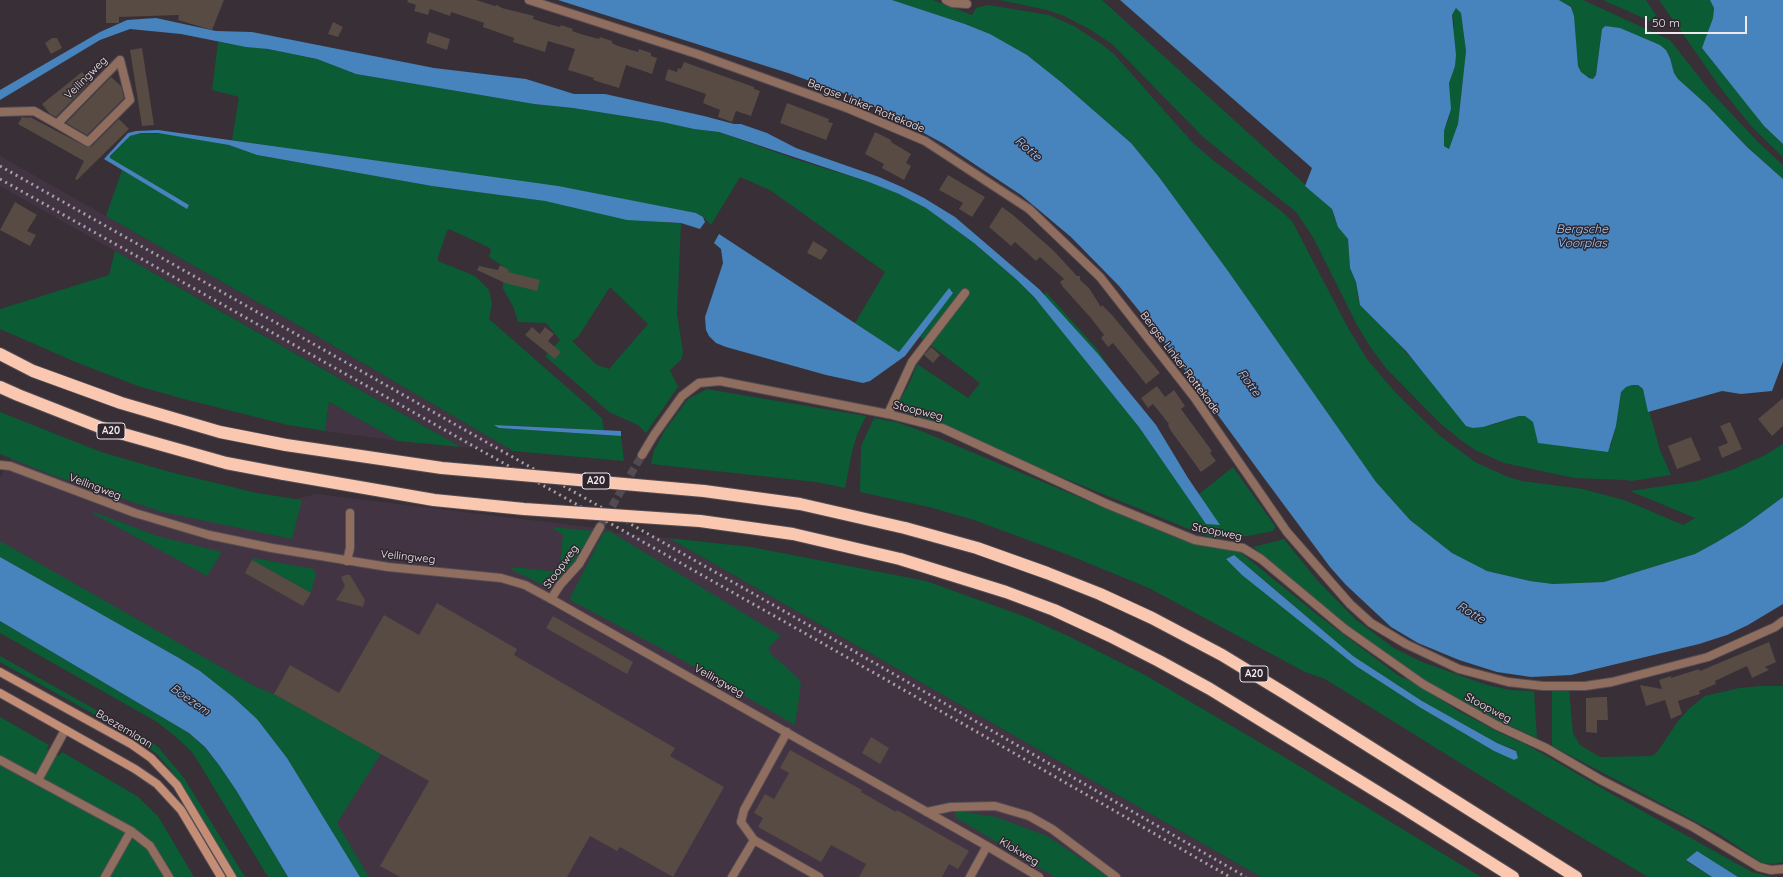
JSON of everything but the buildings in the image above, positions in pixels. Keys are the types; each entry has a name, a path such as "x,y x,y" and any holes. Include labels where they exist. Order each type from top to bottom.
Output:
{"highway":[{"name":"A20","path":"0,354 33,371 120,403 220,432 286,446 442,468 704,490 800,504 905,528 977,548 1100,594 1152,618 1222,655 1576,877"},
{"name":"A20","path":"0,387 102,428 226,464 434,500 524,509 700,522 785,533 900,559 1013,594 1110,636 1217,693 1402,806 1513,877"}],"main road":[{"name":"Boezemlaan","path":"0,672 131,744 151,758 177,785 232,877"},
{"path":"0,693 143,773 166,792 181,810 221,877"}],"street":[{"name":"Bergse Linker Rottekade","path":"529,0 697,54 847,108 925,141 1029,209 1100,277 1194,398 1287,532 1350,604 1371,623 1406,644 1460,669 1508,682 1543,686 1585,686 1612,682 1708,657 1783,621"},
{"path":"946,0 952,3 968,2"},
{"name":"Veilingweg","path":"0,112 34,111 88,142 130,100 120,60 57,124"},
{"path":"888,414 912,362 965,293"},
{"name":"Stoopweg","path":"642,455 654,435 682,396 699,383 720,381 888,414 942,428 1107,504 1195,540 1243,548 1261,559 1345,629 1429,688 1496,725 1546,748 1601,780 1693,827 1759,867 1772,870 1783,869"},
{"name":"Veilingweg","path":"0,465 14,468 119,508 175,526 259,546 388,567 501,578 525,585 988,846"},
{"path":"347,561 350,548 350,513"},
{"name":"Stoopweg","path":"551,599 560,585 579,564 600,527"},
{"path":"38,780 65,730"},
{"path":"787,732 744,810 741,822 754,840 819,877"},
{"path":"0,760 131,831 150,846 169,877"},
{"path":"927,812 951,807 995,806 1029,816 1052,829 1116,877"},
{"path":"104,877 131,831"},
{"path":"732,877 754,840"},
{"path":"970,877 988,846"},
{"name":"Klokweg","path":"988,846 1039,877"}],"shaded area":[{"path":"0,156 298,325 513,451 461,447 0,186"},
{"path":"329,402 398,441 325,431"},
{"path":"24,436 278,503 316,494 669,538 1261,877 331,877 0,574 0,478"}],"green space":[{"path":"892,0 933,0 972,15 976,8 988,5 1049,15 1074,26 1114,54 1193,143 1214,161 1280,210 1292,221 1348,328 1367,359 1394,391 1439,435 1475,462 1508,477 1522,481 1583,489 1627,501 1683,525 1695,518 1630,491 1697,481 1734,469 1765,455 1783,444 1783,497 1745,525 1695,554 1604,582 1553,584 1530,581 1487,571 1469,563 1452,553 1410,520 1376,482 1228,271 1159,177 1131,143 1061,82 1027,55 990,34 965,24"},
{"path":"1000,0 1102,0 1332,209 1334,217 1348,239 1350,268 1356,282 1358,298 1473,428 1495,424 1519,416 1525,416 1533,421 1536,428 1611,446 1616,426 1621,392 1625,387 1638,385 1643,389 1660,450 1671,475 1631,481 1574,478 1504,463 1477,451 1462,441 1442,425 1419,402 1386,368 1371,348 1358,327 1313,237 1296,212 1203,137 1112,44 1091,30 1064,16 1047,10"},
{"path":"1559,0 1583,0 1670,40 1711,92 1758,142 1783,165 1783,179 1747,147 1707,105 1678,79 1674,73 1666,50 1660,45 1605,26 1602,29 1596,75 1593,79 1586,76 1581,72 1578,66 1572,7"},
{"path":"1603,0 1646,0 1661,23 1659,25"},
{"path":"1659,0 1710,0 1712,2 1714,8 1713,18 1703,48 1764,126 1783,144 1783,157 1752,127 1722,90"},
{"path":"1456,8 1461,13 1466,51 1458,124 1450,149 1444,146 1444,131 1449,118 1448,88 1454,23 1452,15"},
{"path":"218,42 268,49 317,59 356,74 534,104 573,108 719,132 795,159 869,182 899,194 926,208 974,243 1017,280 1038,302 1046,292 1097,349 1194,498 1233,467 1275,528 1273,531 1248,536 1225,538 1211,537 1022,461 944,424 895,409 910,382 917,364 968,398 980,383 920,337 953,292 949,289 899,352 855,323 885,272 770,190 740,177 711,225 703,217 696,213 232,140 239,97 212,90"},
{"path":"141,133 168,134 229,145 257,155 432,186 545,201 670,223 681,223 677,314 683,352 681,360 670,370 678,387 646,433 638,425 609,412 545,356 560,340 546,323 518,322 513,306 503,289 503,266 489,257 491,251 490,248 449,229 438,257 438,261 475,276 489,290 492,304 489,319 602,418 604,430 495,425 499,428 621,436 624,461 513,451 298,325 106,216 122,170 187,208 189,205 109,158 130,136","holes":["610,287 648,324 609,369 597,365 572,341 578,337"]},
{"path":"115,251 461,447 398,441 329,402 325,431 288,425 180,398 138,386 78,363 0,329 0,309 109,275"},
{"path":"707,389 866,416 857,435 852,452 845,488 816,482 651,464 654,450 665,430 688,399"},
{"path":"0,412 101,452 170,472 257,493 302,500 292,539 162,512 49,474 0,454"},
{"path":"874,418 896,422 919,430 1179,539 1201,546 1219,549 1235,548 1319,616 1399,676 1410,680 1457,710 1547,756 1752,872 1771,877 1738,877 1697,851 1686,861 1712,877 1648,877 1544,815 1325,679 1305,672 1149,588 1066,554 974,520 929,507 860,492 861,446","holes":["1234,555 1353,656 1422,701 1497,743 1516,750 1514,760 1494,751 1421,708 1356,666 1226,559"]},
{"path":"94,512 157,536 222,552 207,576 94,514"},
{"path":"551,527 594,531 577,559 554,583 545,586 514,571 511,567 559,572 563,535"},
{"path":"604,532 611,532 781,636 769,648 770,653 797,677 801,684 795,725 670,653 572,601 570,598"},
{"path":"669,538 751,547 926,581 1026,617 1068,636 1145,675 1281,755 1481,877 1261,877"},
{"path":"1284,539 1317,580 1355,619 1394,648 1422,662 1487,685 1510,690 1534,691 1537,738 1465,705 1430,686 1326,610 1253,547"},
{"path":"0,541 256,687 274,694 381,754 337,823 369,877 360,877 287,758 257,719 233,697 200,671 179,658 0,557"},
{"path":"254,558 314,569 316,574 311,593 252,560"},
{"path":"0,621 189,733 205,748 219,765 236,790 288,877 268,877 192,752 176,737 157,722 0,633"},
{"path":"0,656 148,739 159,748 184,778 245,877 237,877 178,779 157,754 133,736 0,662"},
{"path":"1783,686 1783,862 1774,864 1762,863 1719,834 1552,746 1552,691 1569,689 1573,733 1580,745 1600,757 1650,756 1654,755 1658,751 1678,721 1690,708 1705,696 1739,688"},
{"path":"0,717 49,745 47,749 59,756 62,752 137,796 158,816 194,877 0,877"},
{"path":"958,811 996,817 1047,836 1109,877 1055,877 955,817 955,813"}],"water":[{"name":"Rotte","path":"558,0 892,0 965,24 990,34 1027,55 1061,82 1131,143 1159,177 1228,271 1376,482 1410,520 1452,553 1487,571 1530,581 1553,584 1604,582 1695,554 1745,525 1783,497 1783,604 1748,625 1727,635 1699,644 1571,675 1531,677 1497,672 1459,660 1418,643 1391,627 1346,585 1330,567 1166,344 1119,286 1071,237 1021,195 944,144 893,116 851,96 788,73"},
{"name":"Bergsche Voorplas","path":"1120,0 1559,0 1571,7 1574,16 1578,66 1581,72 1593,79 1596,75 1602,29 1605,26 1620,28 1660,45 1666,50 1674,73 1678,79 1707,105 1747,147 1783,179 1783,362 1772,391 1741,394 1722,391 1648,412 1643,389 1638,385 1626,387 1621,392 1616,426 1608,452 1538,443 1533,422 1525,416 1519,416 1483,427 1473,428 1466,426 1406,351 1360,305 1356,282 1350,268 1348,239 1338,227 1332,209 1305,186 1312,168","holes":["1456,8 1461,13 1466,51 1458,124 1449,149 1444,146 1444,131 1451,109 1449,83 1455,66 1456,55 1452,15"]},
{"path":"1710,0 1783,0 1783,144 1764,126 1702,48 1713,18 1714,8"},
{"path":"156,18 216,31 252,32 434,68 526,79 574,94 605,94 734,124 741,124 767,133 796,148 879,177 902,187 924,198 955,217 1039,289 1098,354 1156,425 1188,478 1220,525 1206,524 1139,427 1035,298 1017,280 974,243 926,208 899,194 869,182 719,132 573,108 534,104 356,74 317,59 268,49 246,47 181,34 130,29 100,40 0,100 0,90 100,32 127,20"},
{"path":"158,130 558,186 696,213 703,217 705,222 700,229 681,223 627,220 545,201 432,186 257,155 229,145 158,133 141,133 130,136 110,156 110,158 189,205 187,209 104,159 128,133"},
{"path":"719,234 899,352 949,288 953,293 905,356 870,381 863,383 826,375 726,347 716,343 709,336 706,330 705,317 723,263 721,249 714,243"},
{"path":"494,425 621,431 621,436 499,428"},
{"path":"1234,555 1353,656 1422,701 1497,743 1516,751 1518,758 1514,760 1494,751 1421,708 1356,666 1242,575 1226,559"},
{"name":"Boezem","path":"0,557 179,658 200,671 233,697 257,719 287,758 360,877 288,877 236,790 205,747 189,733 0,621"},
{"path":"1697,851 1738,877 1712,877 1686,860"}],"tunnel":[{"path":"600,527 642,455"}],"railway":[{"path":"0,166 812,627 1246,877"},
{"path":"0,179 801,631 1230,877"}]}
